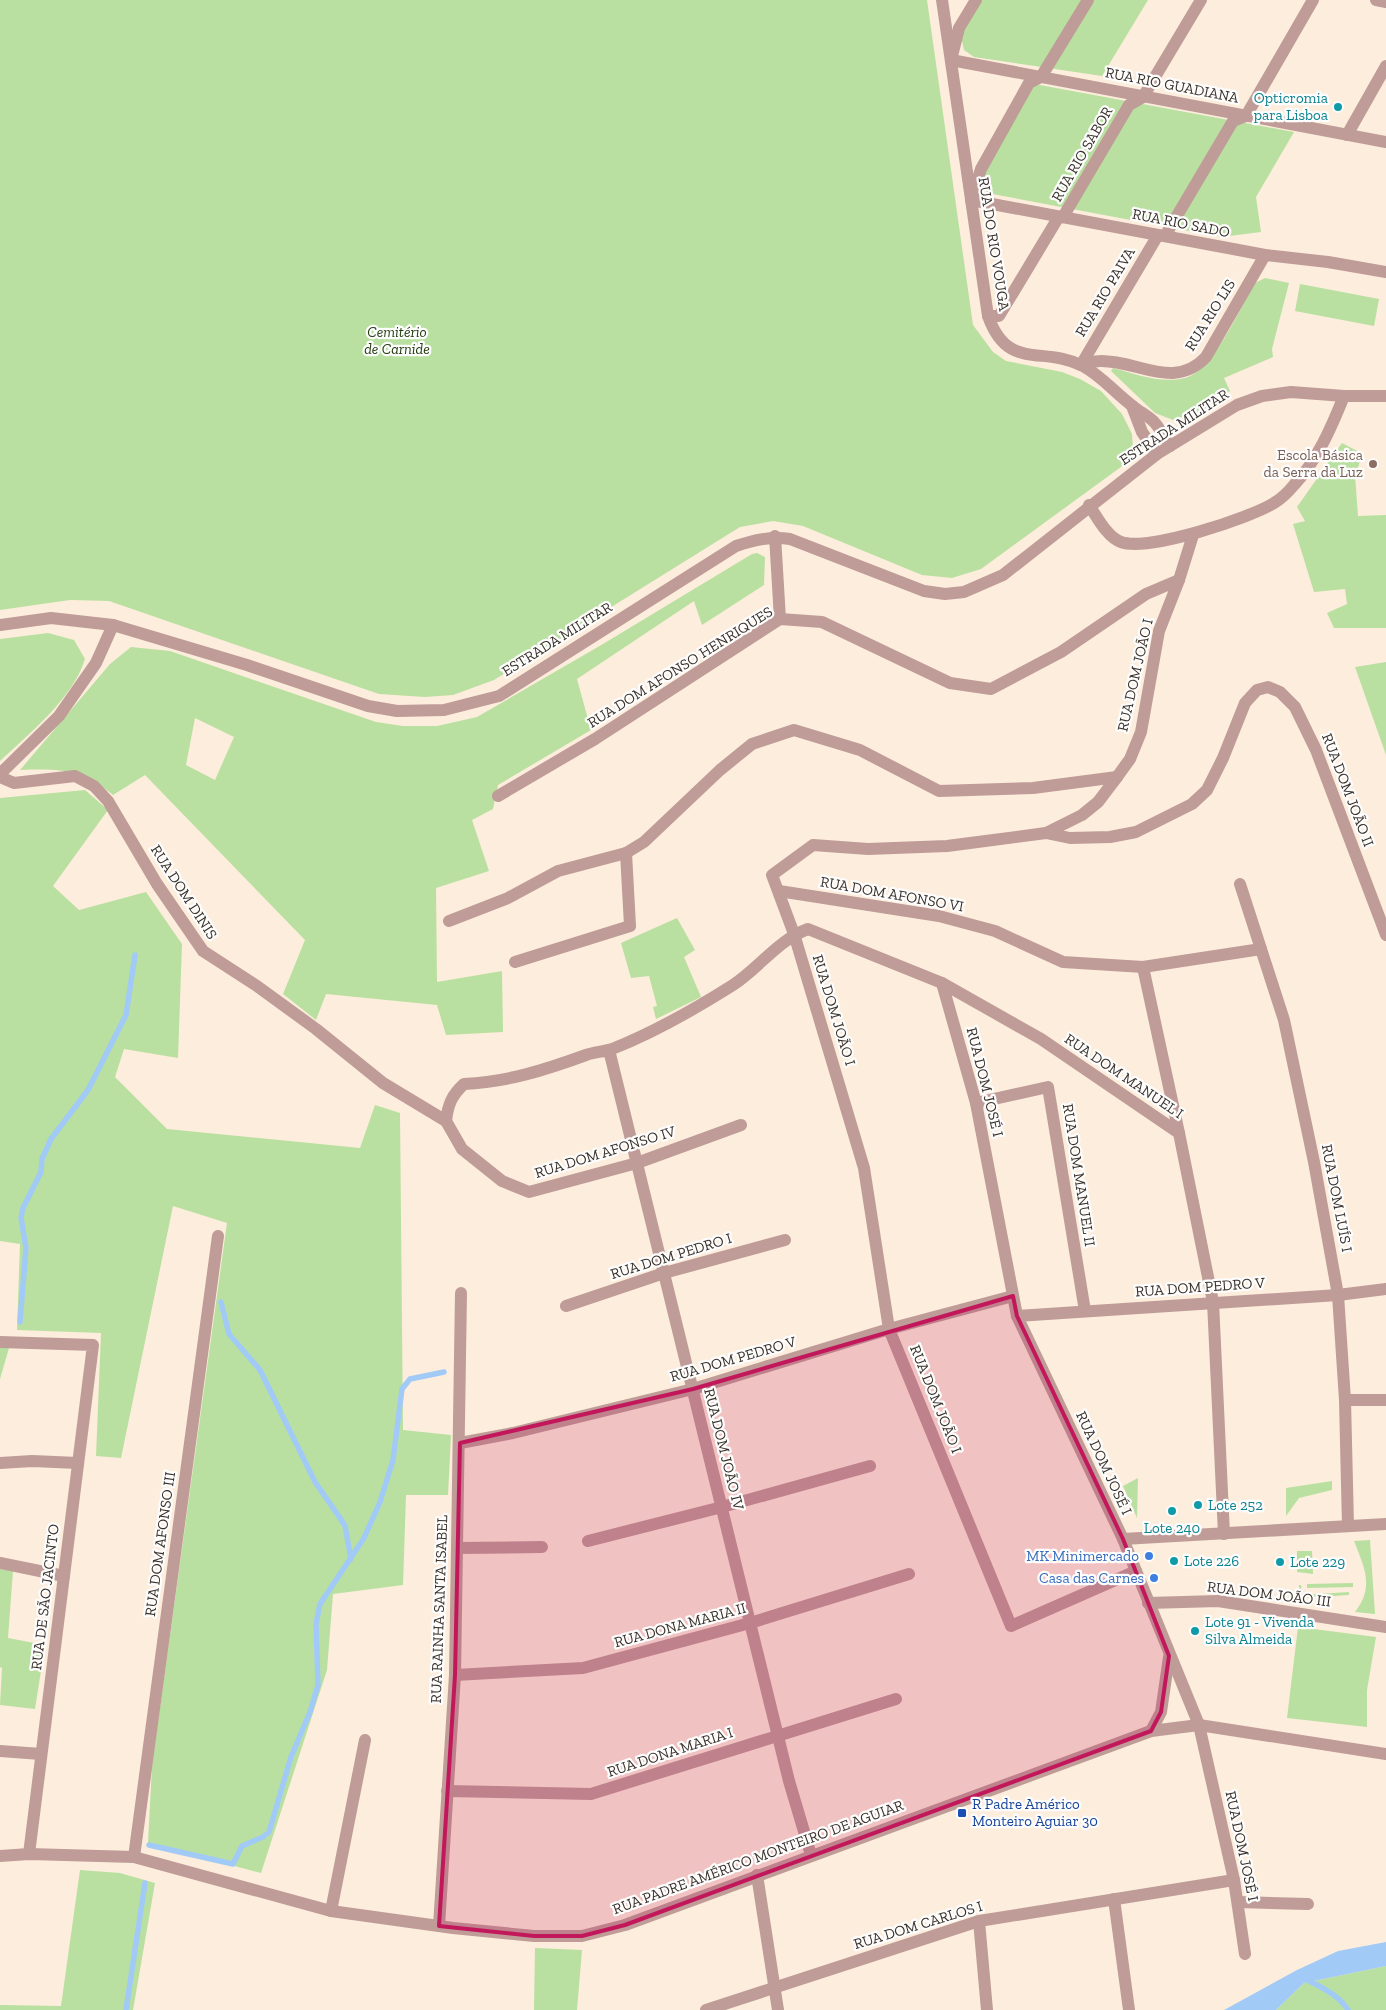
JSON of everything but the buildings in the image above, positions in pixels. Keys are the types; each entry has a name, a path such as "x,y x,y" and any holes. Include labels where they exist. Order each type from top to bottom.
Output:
{"street":[{"name":"RUA DO RIO VOUGA","path":"942,0 988,316 999,340 1016,352 1081,365 1106,381 1132,406 1154,422 1170,446"},
{"path":"951,60 959,28 976,0"},
{"path":"971,200 982,169 1029,83 1041,77 1088,0"},
{"name":"RUA RIO SABOR","path":"988,316 999,316 1058,218 1063,217 1129,105 1143,97 1201,0"},
{"name":"RUA RIO PAIVA","path":"1081,365 1233,121 1246,116 1313,0"},
{"path":"1376,0 1386,2"},
{"name":"RUA RIO GUADIANA","path":"951,60 1386,142"},
{"path":"1347,135 1386,66"},
{"name":"RUA RIO SADO","path":"971,200 1265,255 1328,262 1386,272"},
{"name":"RUA RIO LIS","path":"1081,365 1100,361 1176,374 1194,368 1206,357 1265,255"},
{"name":"ESTRADA MILITAR","path":"0,625 51,618 113,624 247,665 368,706 405,712 444,710 499,696 736,546 775,536 790,539 851,561 924,591 945,594 964,592 1003,575 1089,505 1157,454 1237,405 1262,396 1291,392 1344,396 1386,396"},
{"path":"1089,505 1104,528 1121,542 1144,542 1193,535 1275,503 1295,485 1328,434 1344,396"},
{"name":"RUA DO RIO VOUGA","path":"1132,406 1142,432 1157,454"},
{"name":"RUA DOM JOÃO I","path":"1136,1571 1011,1626 889,1329 864,1168 794,934 772,875 813,846 868,849 947,846 1046,833 1082,815 1098,802 1118,777 1130,759 1141,732 1159,632 1179,580 1193,535"},
{"path":"775,536 780,619"},
{"name":"RUA DOM AFONSO HENRIQUES","path":"498,796 595,739 780,619 822,622 950,683 991,689 1061,652 1146,594 1179,580"},
{"path":"0,776 59,716 96,663 113,624"},
{"name":"RUA DOM JOÃO II","path":"1046,833 1078,838 1110,837 1136,832 1192,804 1207,790 1223,758 1245,703 1257,690 1268,687 1280,692 1295,706 1316,750 1386,934"},
{"path":"449,921 508,898 558,871 626,853 644,842 720,770 752,744 794,730 860,750 939,791 1033,788 1118,777"},
{"name":"RUA DOM DINIS","path":"0,776 14,783 75,776 94,786 108,801 157,884 203,951 257,986 316,1029 382,1083 446,1121"},
{"path":"515,962 630,926 626,853"},
{"name":"RUA DOM LUÍS I","path":"1240,884 1284,1020 1314,1162 1338,1295 1345,1400 1348,1526"},
{"name":"RUA DOM AFONSO VI","path":"779,891 939,916 995,931 1063,962 1143,967 1260,949"},
{"name":"RUA DOM MANUEL I","path":"794,934 808,929 942,983 1041,1039 1179,1133 1213,1302 1224,1534"},
{"path":"446,1121 448,1106 453,1094 464,1084 491,1083 536,1073 597,1051 609,1050 654,1030 734,984 794,934"},
{"path":"1143,967 1179,1133"},
{"name":"RUA DOM JOSÉ I","path":"942,983 976,1103 1017,1316 1123,1539 1198,1725 1234,1880 1245,1954"},
{"name":"RUA DOM JOÃO IV","path":"609,1050 750,1623 811,1855"},
{"name":"RUA DOM MANUEL II","path":"976,1103 1048,1087 1085,1311"},
{"name":"RUA DOM AFONSO IV","path":"446,1121 462,1149 502,1181 529,1192 637,1163 740,1125"},
{"name":"RUA DOM AFONSO III","path":"134,1857 218,1236"},
{"name":"RUA DOM PEDRO I","path":"566,1306 664,1273 785,1240"},
{"name":"RUA DOM PEDRO V","path":"1017,1316 1338,1295 1386,1289"},
{"name":"RUA RAINHA SANTA ISABEL","path":"439,1926 455,1675 462,1293"},
{"name":"RUA DOM PEDRO V","path":"460,1443 513,1433 693,1389 889,1329 1013,1296"},
{"name":"RUA DE SÃO JACINTO","path":"0,1342 93,1345 29,1854"},
{"path":"1345,1400 1386,1400"},
{"path":"0,1462 78,1463"},
{"path":"588,1541 722,1507 870,1466"},
{"path":"1123,1539 1386,1524"},
{"path":"458,1548 542,1547"},
{"path":"0,1563 64,1576"},
{"name":"RUA DONA MARIA II","path":"455,1675 583,1668 750,1623 909,1574"},
{"name":"RUA DOM JOÃO III","path":"1148,1603 1218,1601 1386,1627"},
{"path":"1151,1731 1161,1712 1169,1656"},
{"name":"RUA DONA MARIA I","path":"448,1791 591,1794 778,1734 896,1699"},
{"name":"RUA PADRE AMÉRICO MONTEIRO DE AGUIAR","path":"0,1856 29,1854 134,1857 331,1911 439,1926 534,1936 582,1936 625,1925 1151,1731 1198,1725 1386,1754"},
{"path":"331,1911 365,1740"},
{"path":"0,1751 41,1754"},
{"path":"757,1875 778,2010"},
{"name":"RUA DOM CARLOS I","path":"706,2010 979,1921 1234,1880"},
{"path":"1114,1899 1129,2010"},
{"path":"1238,1902 1308,1904"},
{"path":"979,1921 987,2010"}],"highlighted area":[{"path":"1013,1296 1017,1316 1123,1539 1169,1656 1161,1712 1151,1731 625,1925 582,1936 534,1936 439,1926 455,1675 460,1443 693,1389"}],"green space":[{"name":"Cemitério de Carnide","path":"0,0 927,0 973,325 993,352 1006,361 1062,372 1080,379 1101,391 1122,414 1132,434 1133,450 1125,464 981,569 952,578 922,575 803,526 773,521 740,527 494,680 453,695 425,697 379,694 109,601 70,600 0,610"},
{"path":"976,0 1148,0 1102,76 974,57 964,50 959,28"},
{"path":"1029,83 1294,132 1256,197 1261,232 1221,237 987,193 981,169"},
{"path":"1265,278 1289,283 1272,349 1273,357 1224,378 1230,391 1197,415 1184,416 1173,420 1155,413 1111,371 1113,368 1148,378 1167,380 1185,378 1195,373 1206,364 1225,337 1255,283"},
{"path":"1300,284 1379,299 1374,326 1295,311"},
{"path":"1342,443 1363,454 1355,475 1358,516 1386,515 1386,628 1334,628 1327,613 1347,604 1345,589 1314,592 1293,524 1305,521 1297,507"},
{"path":"757,553 765,557 764,585 702,625 694,601 577,679 591,730 498,785 493,809 472,820 489,871 436,888 437,982 502,971 503,1032 446,1035 437,1005 326,994 316,1020 283,994 305,940 145,775 113,795 90,780 69,772 58,770 20,770 110,664 131,647 170,651 376,722 403,726 437,726 477,717 752,554","holes":["195,718 234,737 215,780 186,765"]},
{"path":"48,633 74,640 85,659 71,687 61,701 37,727 0,761 0,639"},
{"path":"1386,662 1386,755 1355,667"},
{"path":"85,790 108,810 53,886 79,910 146,892 182,944 178,1058 124,1049 115,1077 167,1129 360,1148 375,1105 400,1113 403,1430 451,1435 448,1495 406,1495 403,1585 333,1594 327,1670 261,1873 148,1843 152,1766 227,1223 173,1206 121,1458 96,1456 101,1333 17,1330 20,1244 0,1241 0,798"},
{"path":"677,918 695,950 684,957 701,997 656,1019 653,1007 657,1006 649,976 631,978 621,943"},
{"path":"0,1348 9,1348 0,1379"},
{"path":"1138,1478 1137,1518 1123,1486"},
{"path":"1332,1481 1332,1490 1299,1498 1286,1516 1286,1488"},
{"path":"1370,1540 1375,1614 1355,1612 1365,1594 1366,1577 1354,1541"},
{"path":"1297,1551 1312,1551 1313,1574 1297,1572"},
{"path":"0,1569 13,1571 8,1638 45,1645 35,1709 0,1705 2,1668 0,1667"},
{"path":"1353,1583 1353,1587 1307,1588 1307,1584"},
{"path":"1299,1585 1301,1585 1302,1595 1349,1592 1349,1595 1299,1598"},
{"path":"1298,1627 1376,1637 1367,1690 1367,1727 1287,1718"},
{"path":"80,1870 120,1873 155,1883 133,2010 0,2010 0,2005 61,2006"},
{"path":"535,1948 582,1950 577,2010 534,2010"},
{"path":"1386,1966 1386,2010 1276,2010 1304,1983"}],"water":[{"path":"1386,1942 1386,1966 1304,1983 1276,2010 1224,2010 1297,1970 1338,1951"}],"waterway":[{"path":"20,1322 26,1248 21,1218 23,1208 41,1172 42,1159 51,1139 88,1090 126,1015 135,955"},
{"path":"221,1302 229,1334 260,1370 315,1482 345,1526 351,1559"},
{"path":"149,1845 233,1864 242,1846 263,1837 269,1832 291,1757 310,1712 318,1685 316,1624 320,1604 364,1538 380,1502 393,1460 402,1389 410,1379 444,1372"},
{"path":"126,2010 145,1883"},
{"path":"1304,1978 1334,1995 1348,2010"}],"place":[{"name":"Opticromia para Lisboa","path":"1338,107"},
{"name":"Escola Básica da Serra da Luz","path":"1373,464"},
{"name":"Lote 252","path":"1198,1505"},
{"name":"Lote 240","path":"1172,1511"},
{"name":"MK Minimercado","path":"1149,1556"},
{"name":"Lote 226","path":"1174,1561"},
{"name":"Lote 229","path":"1280,1562"},
{"name":"Casa das Carnes","path":"1154,1578"},
{"name":"Lote 91 - Vivenda Silva Almeida","path":"1195,1631"},
{"name":"R Padre Américo Monteiro Aguiar 30","path":"962,1813"}]}
